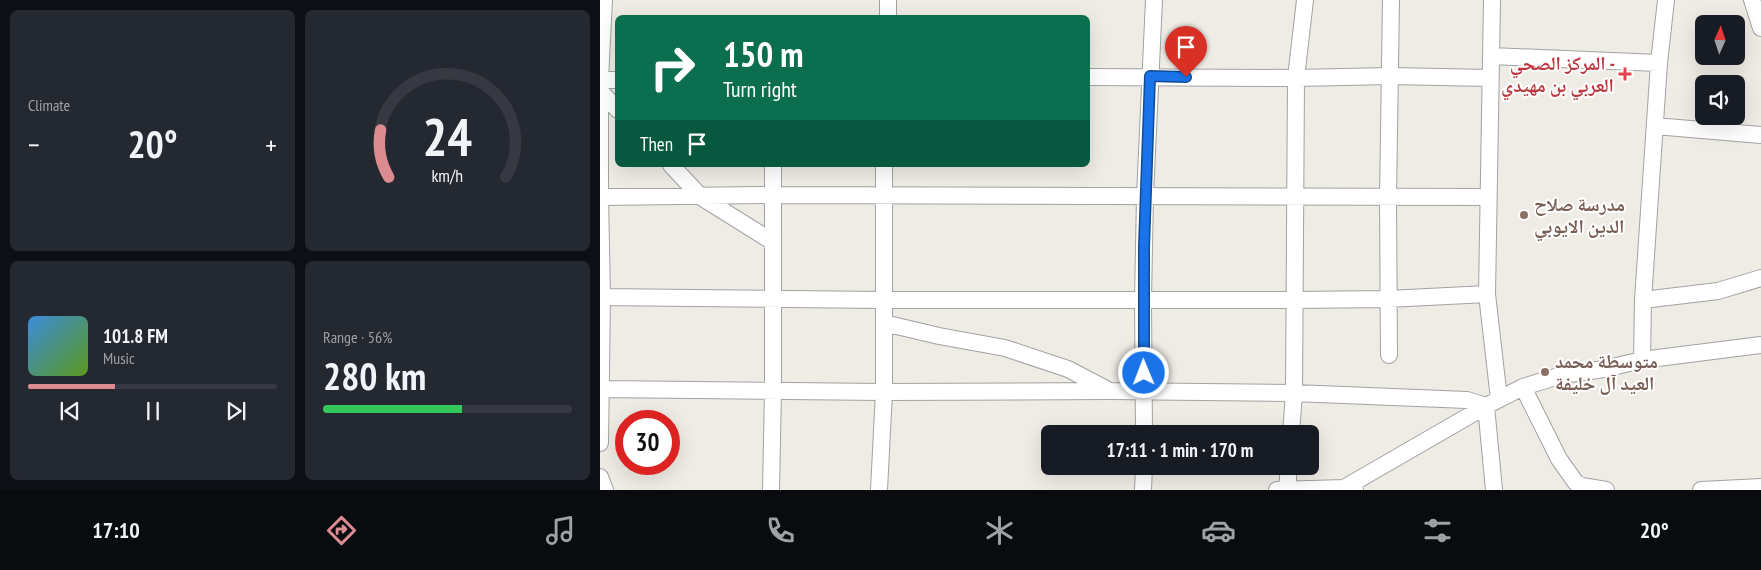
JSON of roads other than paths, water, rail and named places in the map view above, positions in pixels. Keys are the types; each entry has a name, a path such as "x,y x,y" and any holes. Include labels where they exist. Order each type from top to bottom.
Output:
{"street":[{"path":"600,442 600,80 604,0"},
{"path":"888,0 888,15"},
{"path":"1144,425 1143,299 1145,196 1154,0"},
{"path":"1292,425 1294,393 1296,78 1304,0"},
{"path":"1389,355 1388,198 1391,0"},
{"path":"1492,0 1487,294 1494,490"},
{"path":"1642,360 1643,300 1659,63 1666,0"},
{"path":"1752,0 1761,28"},
{"path":"1491,56 1659,63"},
{"path":"1090,77 1296,78 1390,76 1490,78"},
{"path":"600,80 615,80"},
{"path":"601,92 615,107"},
{"path":"1655,126 1761,135"},
{"path":"672,167 701,197 773,242"},
{"path":"771,490 773,167"},
{"path":"880,490 884,392 884,167"},
{"path":"600,196 1488,197"},
{"path":"1643,300 1718,291 1761,278"},
{"path":"601,297 884,300 1294,300 1388,299 1487,294"},
{"path":"884,323 939,336 1005,348 1068,369 1110,391"},
{"path":"1277,490 1349,489 1492,403 1523,387 1562,375 1604,369 1642,360 1761,345"},
{"path":"1523,387 1559,459 1576,483 1582,486 1606,490"},
{"path":"601,389 1294,393 1467,400 1492,403"},
{"path":"1143,490 1144,475"},
{"path":"1287,490 1288,475"},
{"path":"600,477 604,490"},
{"path":"1701,490 1761,487"}],"place":[{"name":"المركز الصحي - العربي بن مهيدي","path":"1625,74"},
{"name":"مدرسة صلاح الدين الايوبي","path":"1524,215"},
{"name":"متوسطة محمد العيد آل خليفة","path":"1545,372"}]}
